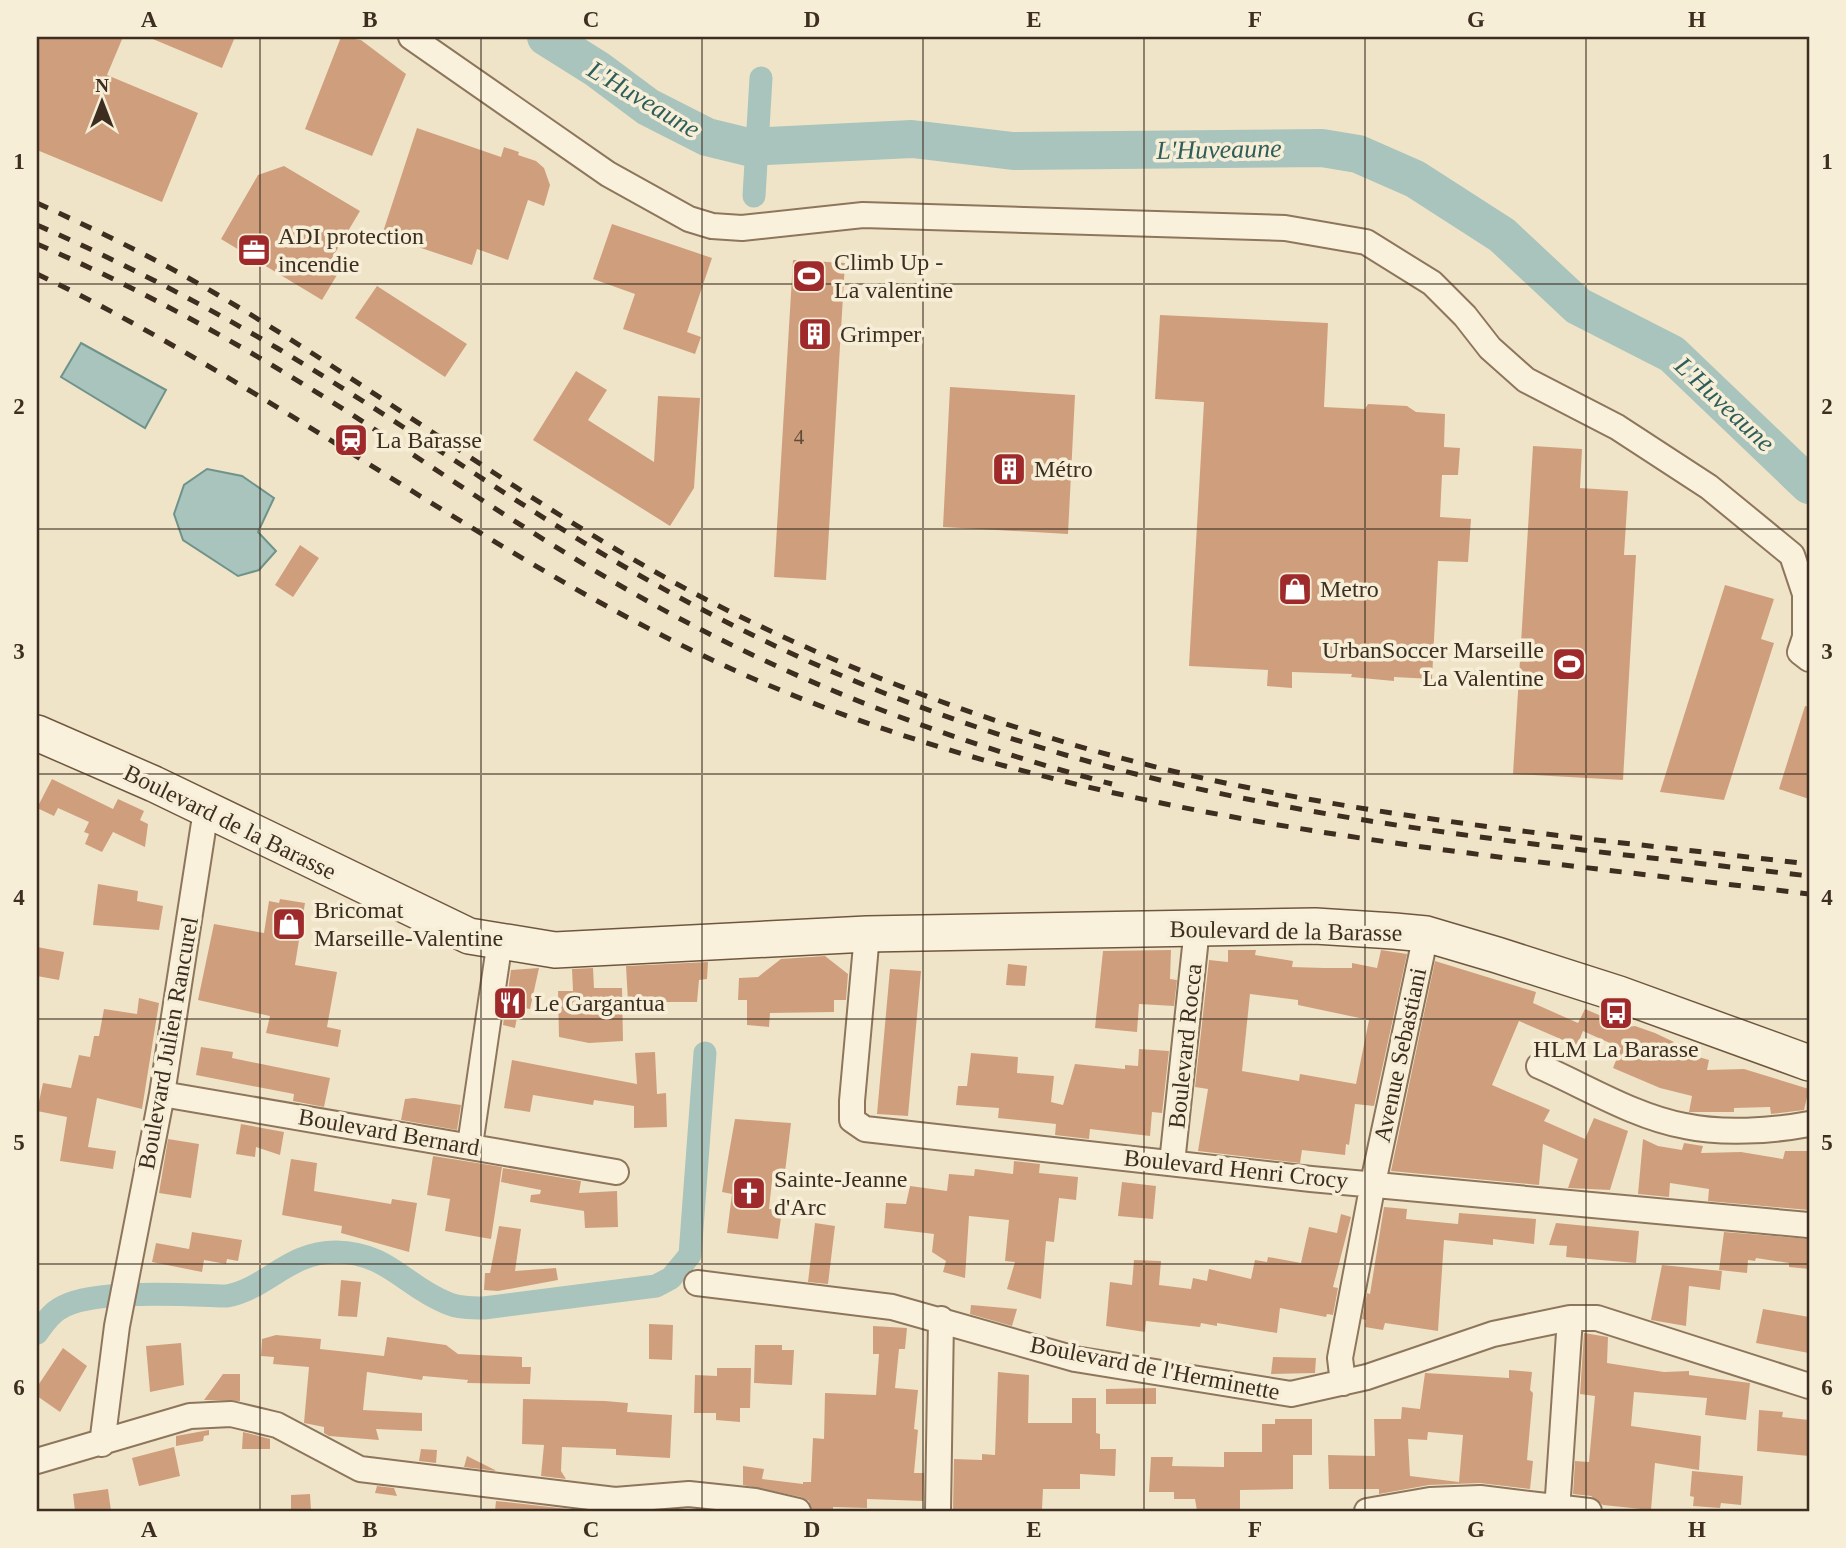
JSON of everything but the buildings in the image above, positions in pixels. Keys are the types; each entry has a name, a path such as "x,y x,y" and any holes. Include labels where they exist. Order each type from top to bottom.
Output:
{"main road":[{"name":"Boulevard de la Barasse","path":"37,733 206,810 469,936 500,940 557,929 810,920 867,934 1315,926 1426,934 1619,994 1809,1063"}],"street":[{"path":"411,37 608,174 689,219 712,226 742,228 863,215 1285,228 1366,242 1432,283 1465,316 1490,348 1526,380 1564,403 1617,428 1709,487 1792,555 1805,594 1805,638 1800,652 1809,659"},
{"name":"Boulevard Julien Rancurel","path":"103,1444 119,1314 162,1094 206,810"},
{"name":"Boulevard Rocca","path":"1172,1163 1197,928"},
{"name":"Boulevard Henri Crocy","path":"867,934 852,1101 852,1119 865,1129 1172,1163 1808,1225"},
{"name":"Avenue Sebastiani","path":"1343,1383 1340,1358 1373,1183 1426,934"},
{"path":"470,1145 500,940"},
{"path":"1539,1066 1642,1112 1685,1126 1738,1129 1809,1124"},
{"name":"Boulevard Bernard","path":"162,1094 616,1172"},
{"name":"Boulevard de l'Herminette","path":"696,1283 892,1307 1076,1359 1292,1394 1343,1383 1493,1335 1570,1318 1597,1318 1809,1386"},
{"path":"1557,1510 1570,1318"},
{"path":"938,1511 941,1319"},
{"path":"37,1461 103,1444 190,1416 231,1414 277,1425 360,1469 615,1500 688,1494 755,1502 798,1511"},
{"path":"1367,1511 1430,1500 1480,1498 1557,1510 1589,1511"}],"water":[{"path":"81,343 166,390 145,428 61,377"},
{"path":"207,469 242,476 274,498 258,532 276,551 259,570 238,576 183,540 174,514 184,485"}],"waterway":[{"name":"L'Huveaune","path":"546,37 597,69 648,107 707,137 748,147 912,139 1013,151 1322,148 1358,154 1415,179 1502,235 1578,306 1672,354 1809,485"},
{"path":"754,196 761,78"},
{"path":"37,1333 53,1314 73,1302 140,1294 227,1296 255,1286 304,1258 336,1252 370,1258 432,1296 451,1305 465,1307 484,1308 656,1286 671,1278 690,1255 705,1053"}],"railway":[{"path":"37,203 128,246 218,295 522,491 645,566 772,632 903,687 971,712 1107,754 1245,787 1456,822 1809,864"},
{"path":"37,225 158,283 277,348 540,516 703,610 833,672 968,724 1106,766 1177,784 1317,812 1457,834 1809,876"},
{"path":"37,244 118,281 236,344 351,414 562,551 692,625 845,696 1004,753 1112,784"},
{"path":"37,274 128,320 216,370 563,582 653,631 745,675 872,725 1002,765 1134,797 1268,823 1538,862 1809,894"}],"place":[{"name":"ADI protection incendie","path":"254,250"},
{"name":"Climb Up - La valentine","path":"809,276"},
{"name":"Grimper","path":"815,334"},
{"name":"La Barasse","path":"351,440"},
{"name":"Métro","path":"1009,469"},
{"name":"Metro","path":"1295,589"},
{"name":"UrbanSoccer Marseille La Valentine","path":"1569,664"},
{"name":"Bricomat Marseille-Valentine","path":"289,924"},
{"name":"Le Gargantua","path":"510,1003"},
{"name":"HLM La Barasse","path":"1616,1013"},
{"name":"Sainte-Jeanne d'Arc","path":"749,1193"}]}
